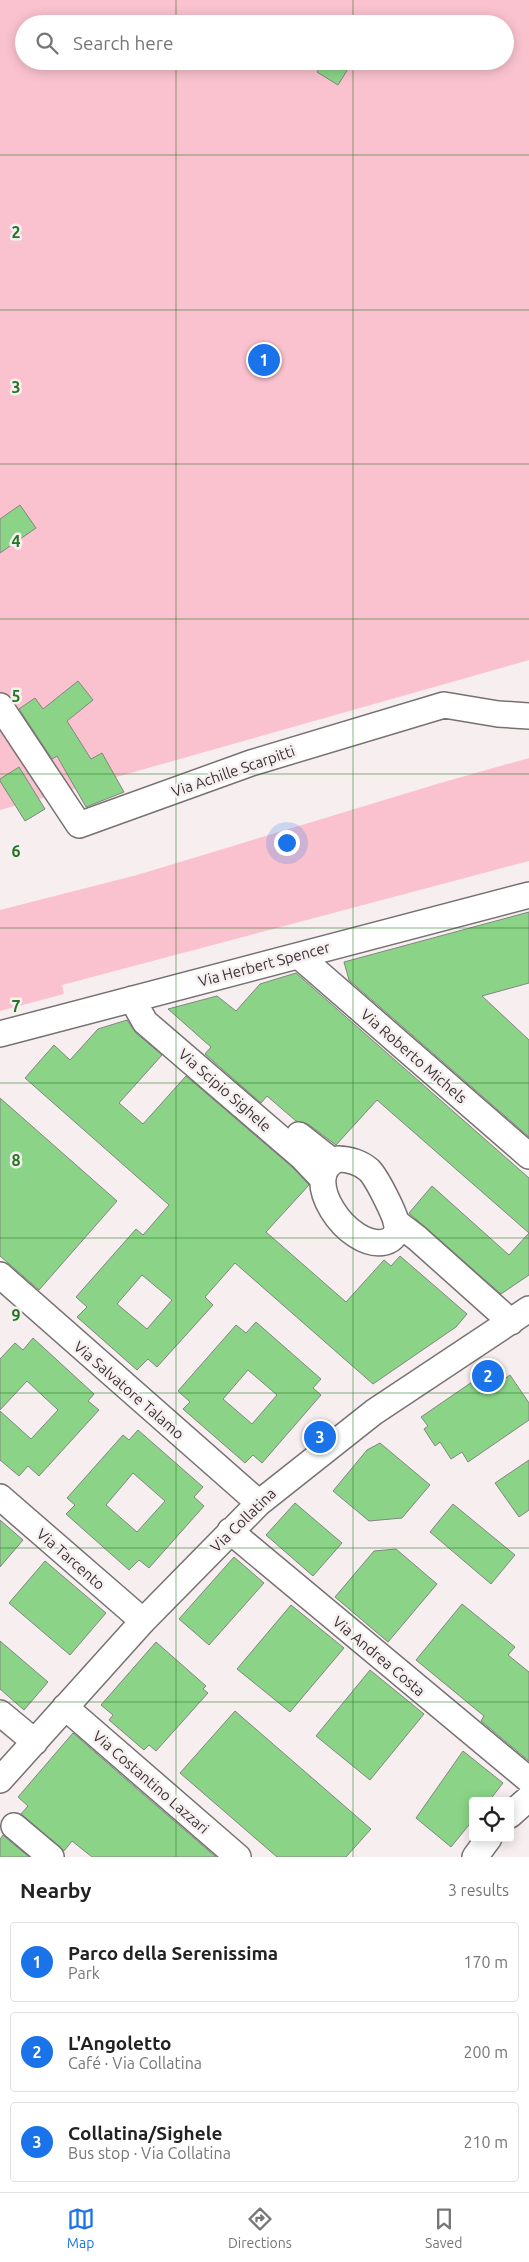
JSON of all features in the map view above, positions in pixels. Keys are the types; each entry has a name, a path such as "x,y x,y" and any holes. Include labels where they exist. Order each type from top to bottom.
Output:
{"street":[{"name":"Via Achille Scarpitti","path":"0,706 79,825 251,763 444,705 498,714 529,716"},
{"name":"Via Herbert Spencer","path":"0,1034 529,896"},
{"name":"Via Roberto Michels","path":"299,956 529,1156"},
{"name":"Via Scipio Sighele","path":"141,997 145,1022 302,1157 327,1170 327,1200 347,1229 363,1240 372,1242 386,1242 394,1231"},
{"path":"327,1170 338,1159 350,1160 368,1169 375,1177 394,1231 417,1238 513,1320"},
{"name":"Via Salvatore Talamo","path":"0,1275 259,1504"},
{"name":"Via Collatina","path":"0,1780 143,1622 230,1531 259,1504 374,1412 513,1320"},
{"name":"Via Tarcento","path":"0,1497 143,1622"},
{"name":"Via Andrea Costa","path":"230,1531 529,1780"},
{"name":"Via Costantino Lazzari","path":"65,1707 235,1856"},
{"path":"0,1713 35,1742"},
{"path":"514,1811 529,1798"},
{"path":"14,1826 50,1857"},
{"path":"475,1857 486,1842"}],"shaded area":[{"path":"0,0 529,0 529,660 0,810"},
{"path":"529,758 529,861 62,985 64,994 0,1011 0,910 137,875"}],"building":[{"path":"318,70 347,70 338,85 317,72"},
{"path":"20,505 36,528 0,553 0,519"},
{"path":"78,681 93,700 67,721 91,759 102,753 124,792 86,807 57,756 52,759 19,709 35,698 43,709"},
{"path":"19,767 45,809 25,821 0,781 0,779"},
{"path":"529,912 529,983 482,996 529,1040 529,1137 349,980 344,962"},
{"path":"296,973 529,1178 529,1233 377,1100 336,1145 308,1124 296,1121 267,1096 261,1103 205,1054 211,1047 168,1009 217,996 236,1011 260,984"},
{"path":"127,1020 136,1033 162,1055 119,1103 143,1124 186,1076 292,1167 309,1185 266,1232 346,1302 384,1260 391,1266 400,1256 467,1314 456,1327 373,1384 235,1263 205,1297 213,1305 157,1367 148,1359 137,1370 77,1317 87,1307 76,1297 136,1229 143,1235 169,1205 25,1078 54,1045 70,1060 98,1029","holes":["142,1275 172,1300 147,1329 117,1304"]},
{"path":"0,1098 117,1201 39,1290 0,1256"},
{"path":"432,1186 509,1255 529,1233 529,1275 501,1294 409,1213"},
{"path":"256,1322 321,1379 313,1388 321,1395 262,1463 253,1455 245,1463 183,1409 190,1402 178,1391 236,1325 246,1333","holes":["248,1370 277,1395 252,1424 223,1399"]},
{"path":"33,1338 94,1394 88,1401 99,1410 39,1476 28,1466 19,1476 0,1460 0,1411 31,1439 58,1410 27,1381 0,1410 0,1359 15,1343 23,1350"},
{"path":"491,1369 500,1382 510,1375 529,1403 529,1420 468,1462 462,1452 451,1459 440,1442 435,1446 424,1429 428,1426 421,1417"},
{"path":"138,1430 203,1487 194,1497 204,1506 149,1568 139,1560 129,1570 66,1514 75,1505 67,1498 123,1435 129,1440","holes":["133,1473 165,1501 137,1532 106,1505"]},
{"path":"380,1443 430,1485 402,1518 369,1521 333,1491 367,1450"},
{"path":"529,1460 529,1510 519,1517 495,1483"},
{"path":"295,1503 342,1543 313,1576 266,1535"},
{"path":"453,1504 515,1555 491,1584 430,1532"},
{"path":"0,1520 23,1540 0,1567"},
{"path":"396,1549 437,1584 388,1642 335,1597 374,1551"},
{"path":"234,1557 264,1583 209,1645 179,1619"},
{"path":"45,1561 106,1613 70,1655 9,1603"},
{"path":"462,1604 515,1647 508,1655 529,1672 529,1761 481,1721 484,1716 416,1660"},
{"path":"291,1605 344,1648 290,1712 237,1669"},
{"path":"0,1641 48,1682 24,1710 0,1689"},
{"path":"156,1642 206,1686 203,1689 208,1693 156,1751 149,1745 144,1750 109,1720 113,1715 101,1705"},
{"path":"370,1670 424,1714 370,1780 316,1736"},
{"path":"235,1711 371,1829 346,1857 277,1857 180,1773"},
{"path":"73,1733 216,1857 92,1857 72,1841 64,1851 21,1814 28,1806 18,1797"},
{"path":"463,1751 503,1783 492,1797 469,1797 469,1825 451,1847 416,1818"},
{"path":"3,1835 29,1857 0,1857 0,1839"}],"place":[{"name":"Parco della Serenissima","path":"264,360"},
{"name":"L'Angoletto","path":"488,1376"},
{"name":"Collatina/Sighele","path":"320,1437"}]}
